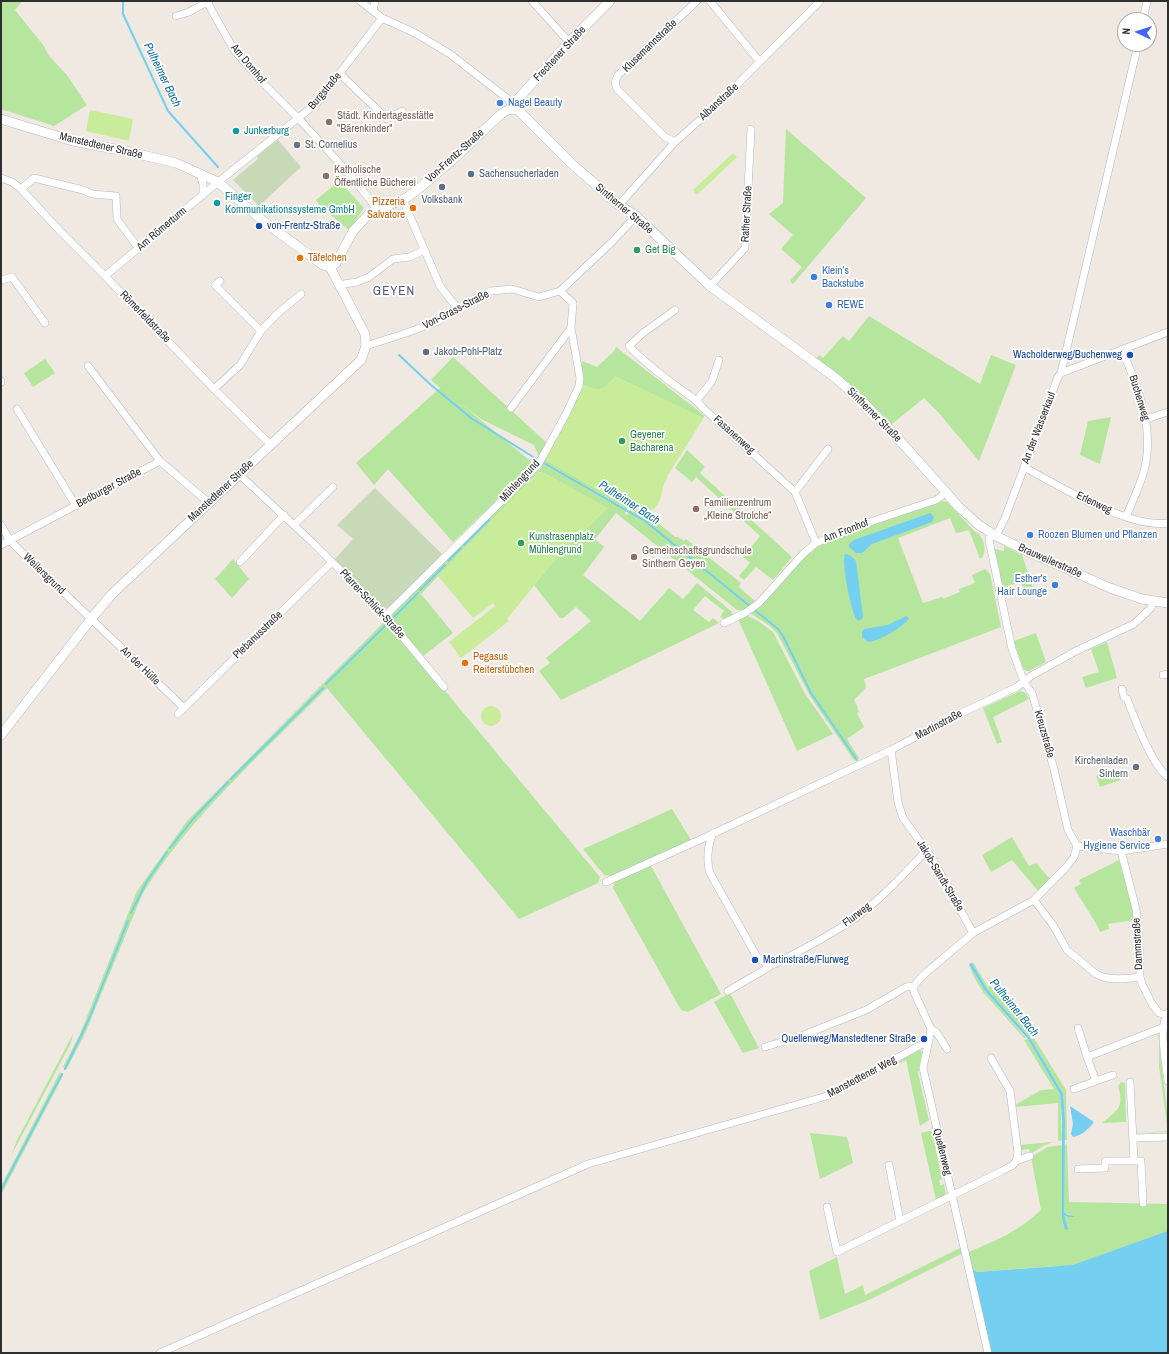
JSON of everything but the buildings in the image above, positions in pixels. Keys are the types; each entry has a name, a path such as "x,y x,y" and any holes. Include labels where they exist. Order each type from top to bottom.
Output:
{"street":[{"name":"Sintherner Straße","path":"360,1 382,18 414,33 450,54 508,99 513,109 518,110 572,164 619,205 636,216 710,286 833,376 861,400 895,434 946,493"},
{"path":"372,10 375,1"},
{"path":"532,1 569,42"},
{"name":"Frechener Straße","path":"513,109 518,99 569,42 610,1"},
{"name":"Klusemannstraße","path":"675,142 659,132 617,90 615,82 618,76 697,1"},
{"path":"710,1 760,62"},
{"name":"Albanstraße","path":"619,205 675,142 722,100 820,1"},
{"path":"1145,12 1147,1"},
{"name":"Am Domhof","path":"176,16 189,12 208,2 234,50 263,83 299,119 352,177 377,209"},
{"name":"Burgstraße","path":"218,182 277,134 299,119 317,103 382,18"},
{"name":"An der Wasserkaul","path":"994,535 1005,518 1058,377 1061,373 1073,316 1136,52"},
{"path":"340,74 387,119 402,111"},
{"name":"Von-Frentz-Straße","path":"330,267 336,264 353,232 368,215 377,209 403,200 416,191 448,164 501,114 507,109 513,109"},
{"name":"Manstedtener Straße","path":"1,119 73,141 176,163 218,182 263,221 323,265 330,267"},
{"name":"Rather Straße","path":"710,286 745,248 751,129"},
{"path":"200,174 203,184 203,195"},
{"path":"21,189 34,178 83,190 92,194 116,196 117,219 139,249"},
{"name":"Römerfeldstraße","path":"4,179 21,189 60,231 271,445"},
{"name":"Am Römerturm","path":"105,276 218,182"},
{"path":"403,200 440,286 457,308"},
{"name":"Von-Grass-Straße","path":"366,346 438,321 457,308 491,291 512,289 539,297 560,291 612,242 636,216"},
{"path":"340,287 344,284 357,282 369,277 393,259 410,257 424,250"},
{"path":"330,267 365,334 366,346"},
{"path":"1,280 12,277 45,323"},
{"path":"220,281 215,286 261,331"},
{"name":"Mühlengrund","path":"386,615 540,461 566,414 579,386 580,378 571,328 573,303 560,291"},
{"path":"214,388 240,365 261,331 277,314 301,294"},
{"name":"Fasanenweg","path":"675,310 643,333 629,346 642,360 697,400 703,408 795,492 816,543"},
{"path":"511,408 571,328"},
{"path":"1061,373 1168,332"},
{"name":"Manstedtener Straße","path":"1,735 112,594 354,368 361,360 366,346"},
{"name":"Buchenweg","path":"1122,349 1146,419 1148,445 1143,474 1126,517"},
{"path":"697,400 712,381 719,360"},
{"path":"88,366 160,461 209,504"},
{"path":"17,409 76,506"},
{"path":"1146,419 1168,412"},
{"path":"795,492 828,449"},
{"name":"Bedburger Straße","path":"1,545 160,461"},
{"name":"Erlenweg","path":"1024,467 1090,502 1126,517 1153,523 1168,523"},
{"name":"Pfarrer-Schlick-Straße","path":"240,475 284,515 386,615 444,687"},
{"path":"294,525 333,487"},
{"name":"Brauweilerstraße","path":"946,493 972,519 994,535 1110,588 1153,601 1168,603"},
{"name":"Am Fronhof","path":"724,623 759,603 799,558 816,543 861,525 936,500 946,493"},
{"path":"240,562 284,515"},
{"name":"Weilersgrund","path":"1,525 10,541 91,619"},
{"name":"Kreuzstraße","path":"994,535 990,539 990,545 1008,636 1024,682 1032,693 1055,774 1068,830 1077,846"},
{"name":"Plebanusstraße","path":"183,707 332,562"},
{"name":"Martinstraße","path":"606,882 891,750 951,718 1002,694 1076,651 1134,624 1151,608 1153,601"},
{"name":"An der Hülle","path":"91,619 183,707"},
{"path":"1122,689 1138,728 1161,770 1168,777"},
{"path":"178,714 183,707"},
{"name":"Jakob-Sandt-Straße","path":"891,750 899,809 905,822 927,850 973,933"},
{"path":"713,833 711,837 708,863 710,873 757,957 764,962 772,964"},
{"path":"947,1049 937,1033 931,1029 914,992 914,986 921,977 973,933 1034,900 1074,857 1077,846 1121,852 1168,844"},
{"name":"Flurweg","path":"728,991 760,974 772,964 811,944 858,916 927,850"},
{"name":"Dammstraße","path":"1121,852 1136,909 1139,939 1140,977 1152,1004 1159,1012 1167,1014 1164,1027 1164,1049 1168,1081"},
{"path":"1034,900 1053,925 1067,950 1096,974 1114,978 1140,977"},
{"path":"765,1047 801,1036 866,1010 906,987 914,986"},
{"path":"1087,1057 1164,1027"},
{"path":"1078,1028 1096,1081"},
{"name":"Quellenweg","path":"931,1029 923,1068 988,1353"},
{"name":"Manstedtener Weg","path":"160,1353 272,1305 588,1164 827,1096 928,1041"},
{"path":"827,1207 837,1252 1013,1165 1016,1161 1018,1153 1010,1091 991,1058"},
{"path":"1074,1089 1113,1075"},
{"path":"1130,1082 1134,1161"},
{"path":"1134,1138 1168,1137"},
{"path":"1016,1161 1030,1156"},
{"path":"1078,1169 1106,1168 1105,1161 1141,1161 1143,1203"},
{"path":"889,1165 900,1221"}],"green space":[{"path":"1,1 22,1 15,10 44,46 49,56 67,75 87,105 54,126 1,109"},
{"path":"90,110 133,119 129,141 86,131"},
{"path":"786,129 866,198 793,284 790,281 802,267 781,249 793,235 769,214 783,203"},
{"path":"278,140 301,167 259,206 233,180 258,159 257,156"},
{"path":"733,153 737,157 697,195 693,190"},
{"path":"344,177 347,180 342,184 364,208 349,230 321,207 316,200"},
{"path":"869,316 980,384 991,355 1016,365 979,461 938,412 924,398 892,424 859,393 816,359 819,355 823,358 843,336 849,341"},
{"path":"616,347 700,412 704,416 703,419 700,416 604,388 598,390 582,385 582,361 597,367 614,351"},
{"path":"453,357 547,443 539,457 534,445 481,419 460,403 534,464 453,542 388,469 374,485 356,463 440,388 431,380"},
{"path":"45,359 55,373 33,387 24,373"},
{"name":"Geyener Bacharena","path":"615,376 700,416 703,419 668,475 663,486 659,503 656,507 649,510 645,510 631,503 628,507 544,459 582,385 601,389"},
{"path":"1111,417 1100,464 1080,455 1088,421"},
{"path":"687,450 705,467 700,473 792,557 773,580 756,567 744,580 739,576 750,563 743,557 760,536 696,477 692,482 675,468"},
{"path":"544,459 628,507 625,513 627,515 632,506 644,514 647,514 675,537 678,537 684,541 686,539 741,583 739,587 756,602 742,611 737,610 616,513 595,539 604,547 583,575 640,621 669,588 683,599 697,583 731,611 733,615 726,620 720,617 724,611 705,596 693,610 709,622 713,618 719,623 561,700 539,671 550,663 546,658 591,621 576,607 563,618 560,618 534,585 559,555 607,508 544,473 538,472 421,594 453,633 423,656 389,616 537,470 538,471 541,468 540,467"},
{"name":"Kunstrasenplatz Mühlengrund","path":"538,472 544,473 608,508 559,555 507,619 509,621 461,658 449,642 495,606 493,603 473,618 438,576"},
{"path":"375,488 442,554 388,609 381,607 334,560 353,539 337,525"},
{"path":"944,501 947,502 976,533 978,533 985,548 984,555 982,558 979,558 969,530 956,533 950,518 898,538 923,603 942,597 943,599 960,592 959,589 975,583 972,575 985,569 990,574 1001,627 864,679 866,687 854,700 858,707 859,712 857,713 864,727 847,739 859,758 855,761 810,696 777,633 770,626 750,613 813,549 846,534"},
{"path":"1004,546 1022,555 1035,593 1028,596 1020,581 1003,589 995,549 1004,551"},
{"path":"233,559 249,579 232,598 215,579"},
{"path":"746,615 758,621 773,632 804,692 833,734 797,751 738,619"},
{"path":"386,620 600,877 598,883 519,919 327,688 228,787 181,839 161,867 142,895 84,1036 66,1070 63,1067 80,1034 137,891 187,821"},
{"path":"1036,633 1046,662 1029,671 1026,671 1023,668 1014,641"},
{"path":"1107,642 1117,678 1086,688 1082,677 1099,672 1091,649"},
{"path":"1020,691 1026,693 1029,699 993,717 1002,742 997,744 983,708"},
{"path":"487,706 495,706 501,712 501,720 495,726 487,726 481,720 481,712"},
{"path":"1116,769 1121,780 1100,787 1096,776"},
{"path":"672,809 691,840 612,876 604,875 583,849"},
{"path":"1012,837 1029,866 1036,863 1050,879 1038,891 1012,860 991,872 982,855"},
{"path":"1119,860 1131,898 1134,920 1108,924 1109,929 1100,932 1074,888 1081,884 1079,880"},
{"path":"650,864 721,994 688,1012 681,1010 613,888 615,881"},
{"path":"973,962 988,987 990,986 1002,1000 1014,1002 1025,1021 1031,1037 1029,1037 987,989 972,963"},
{"path":"969,964 985,991 1026,1038 1024,1038 983,992 974,977"},
{"path":"730,993 759,1048 743,1053 714,1002"},
{"path":"74,1032 70,1045 11,1156 17,1140"},
{"path":"1157,1033 1159,1036 1168,1131 1159,1067 1159,1041"},
{"path":"1034,1038 1066,1090 1067,1140 1064,1140 1065,1119 1063,1094 1031,1039"},
{"path":"1028,1039 1060,1094 1062,1140 1058,1141 1058,1103 1015,1107 1015,1105 1041,1090 1054,1089 1024,1040"},
{"path":"920,1050 922,1052 918,1073 929,1120 920,1126 906,1060 891,1066"},
{"path":"60,1072 63,1076 1,1195 1,1186"},
{"path":"1121,1082 1125,1083 1126,1122 1102,1123 1116,1112 1120,1104 1121,1099 1118,1086"},
{"path":"929,1131 932,1132 942,1179 939,1180 940,1185 944,1184 946,1195 936,1200 921,1133"},
{"path":"1168,1131 1168,1132 1135,1133"},
{"path":"810,1133 847,1137 853,1163 820,1179"},
{"path":"1053,1142 1030,1154 1029,1149 1021,1150 1019,1145"},
{"path":"1067,1144 1069,1202 1168,1204 1168,1353 1057,1266 977,1272 972,1269 968,1252 1007,1235 1024,1224 1041,1210 1031,1157 1048,1147 1062,1145 1062,1219 1065,1230 1064,1214 1069,1217 1073,1217 1064,1212 1064,1145"},
{"path":"962,1247 963,1253 871,1299 820,1320 809,1271 837,1257 845,1294 863,1285 865,1295"}],"water":[{"path":"930,513 934,517 932,522 872,544 862,553 856,553 849,547 849,544 854,540"},
{"path":"845,554 850,555 856,561 863,617 858,621 854,614 847,586 844,567"},
{"path":"906,616 909,618 902,626 884,637 868,642 862,637 862,632 864,629 888,625"},
{"path":"972,963 987,989 1031,1039 1063,1094 1065,1119 1064,1212 1068,1215 1074,1216 1069,1217 1064,1215 1068,1229 1065,1230 1062,1219 1062,1119 1060,1094 1028,1039 985,991 969,964"},
{"path":"1070,1106 1094,1122 1085,1131 1073,1137 1071,1134 1073,1124"},
{"path":"1168,1231 1168,1353 991,1353 972,1269 977,1272 1073,1265"}],"waterway":[{"name":"Pulheimer Bach","path":"123,1 123,14 168,111 218,167"},
{"name":"Pulheimer Bach","path":"399,355 431,385 471,418 538,460"},
{"name":"Pulheimer Bach","path":"542,462 645,521 778,629 783,636 811,693 857,760"},
{"path":"464,545 489,520"},
{"path":"448,561 461,548"},
{"path":"420,590 445,565"},
{"path":"392,619 418,593"},
{"path":"326,684 388,623"},
{"path":"231,779 323,688"},
{"path":"170,848 193,819 228,782"},
{"path":"131,913 146,883 167,852"},
{"path":"65,1069 89,1019 128,921"},
{"path":"1,1190 62,1074"}],"place":[{"name":"Nagel Beauty","path":"500,103"},
{"name":"Städt. Kindertagesstätte \"Bärenkinder\"","path":"329,122"},
{"name":"Junkerburg","path":"236,131"},
{"name":"St. Cornelius","path":"297,145"},
{"name":"Sachensucherladen","path":"471,174"},
{"name":"Katholische Öffentliche Bücherei","path":"326,176"},
{"name":"Volksbank","path":"442,187"},
{"name":"Finger Kommunikationssysteme GmbH","path":"217,203"},
{"name":"Pizzeria Salvatore","path":"413,208"},
{"name":"von-Frentz-Straße","path":"259,226"},
{"name":"Get Big","path":"637,250"},
{"name":"Täfelchen","path":"300,258"},
{"name":"Klein’s Backstube","path":"814,277"},
{"name":"REWE","path":"829,305"},
{"name":"Jakob-Pohl-Platz","path":"426,352"},
{"name":"Wacholderweg/Buchenweg","path":"1130,355"},
{"name":"Geyener Bacharena","path":"622,441"},
{"name":"Familienzentrum „Kleine Strolche“","path":"696,509"},
{"name":"Roozen Blumen und Pflanzen","path":"1030,535"},
{"name":"Kunstrasenplatz Mühlengrund","path":"521,543"},
{"name":"Gemeinschaftsgrundschule Sinthern Geyen","path":"634,557"},
{"name":"Esther's Hair Lounge","path":"1055,585"},
{"name":"Pegasus Reiterstübchen","path":"465,663"},
{"name":"Kirchenladen Sintern","path":"1136,767"},
{"name":"Waschbär Hygiene Service","path":"1158,839"},
{"name":"Martinstraße/Flurweg","path":"755,960"},
{"name":"Quellenweg/Manstedtener Straße","path":"924,1039"}],"district":[{"name":"GEYEN","path":"394,292"}]}
